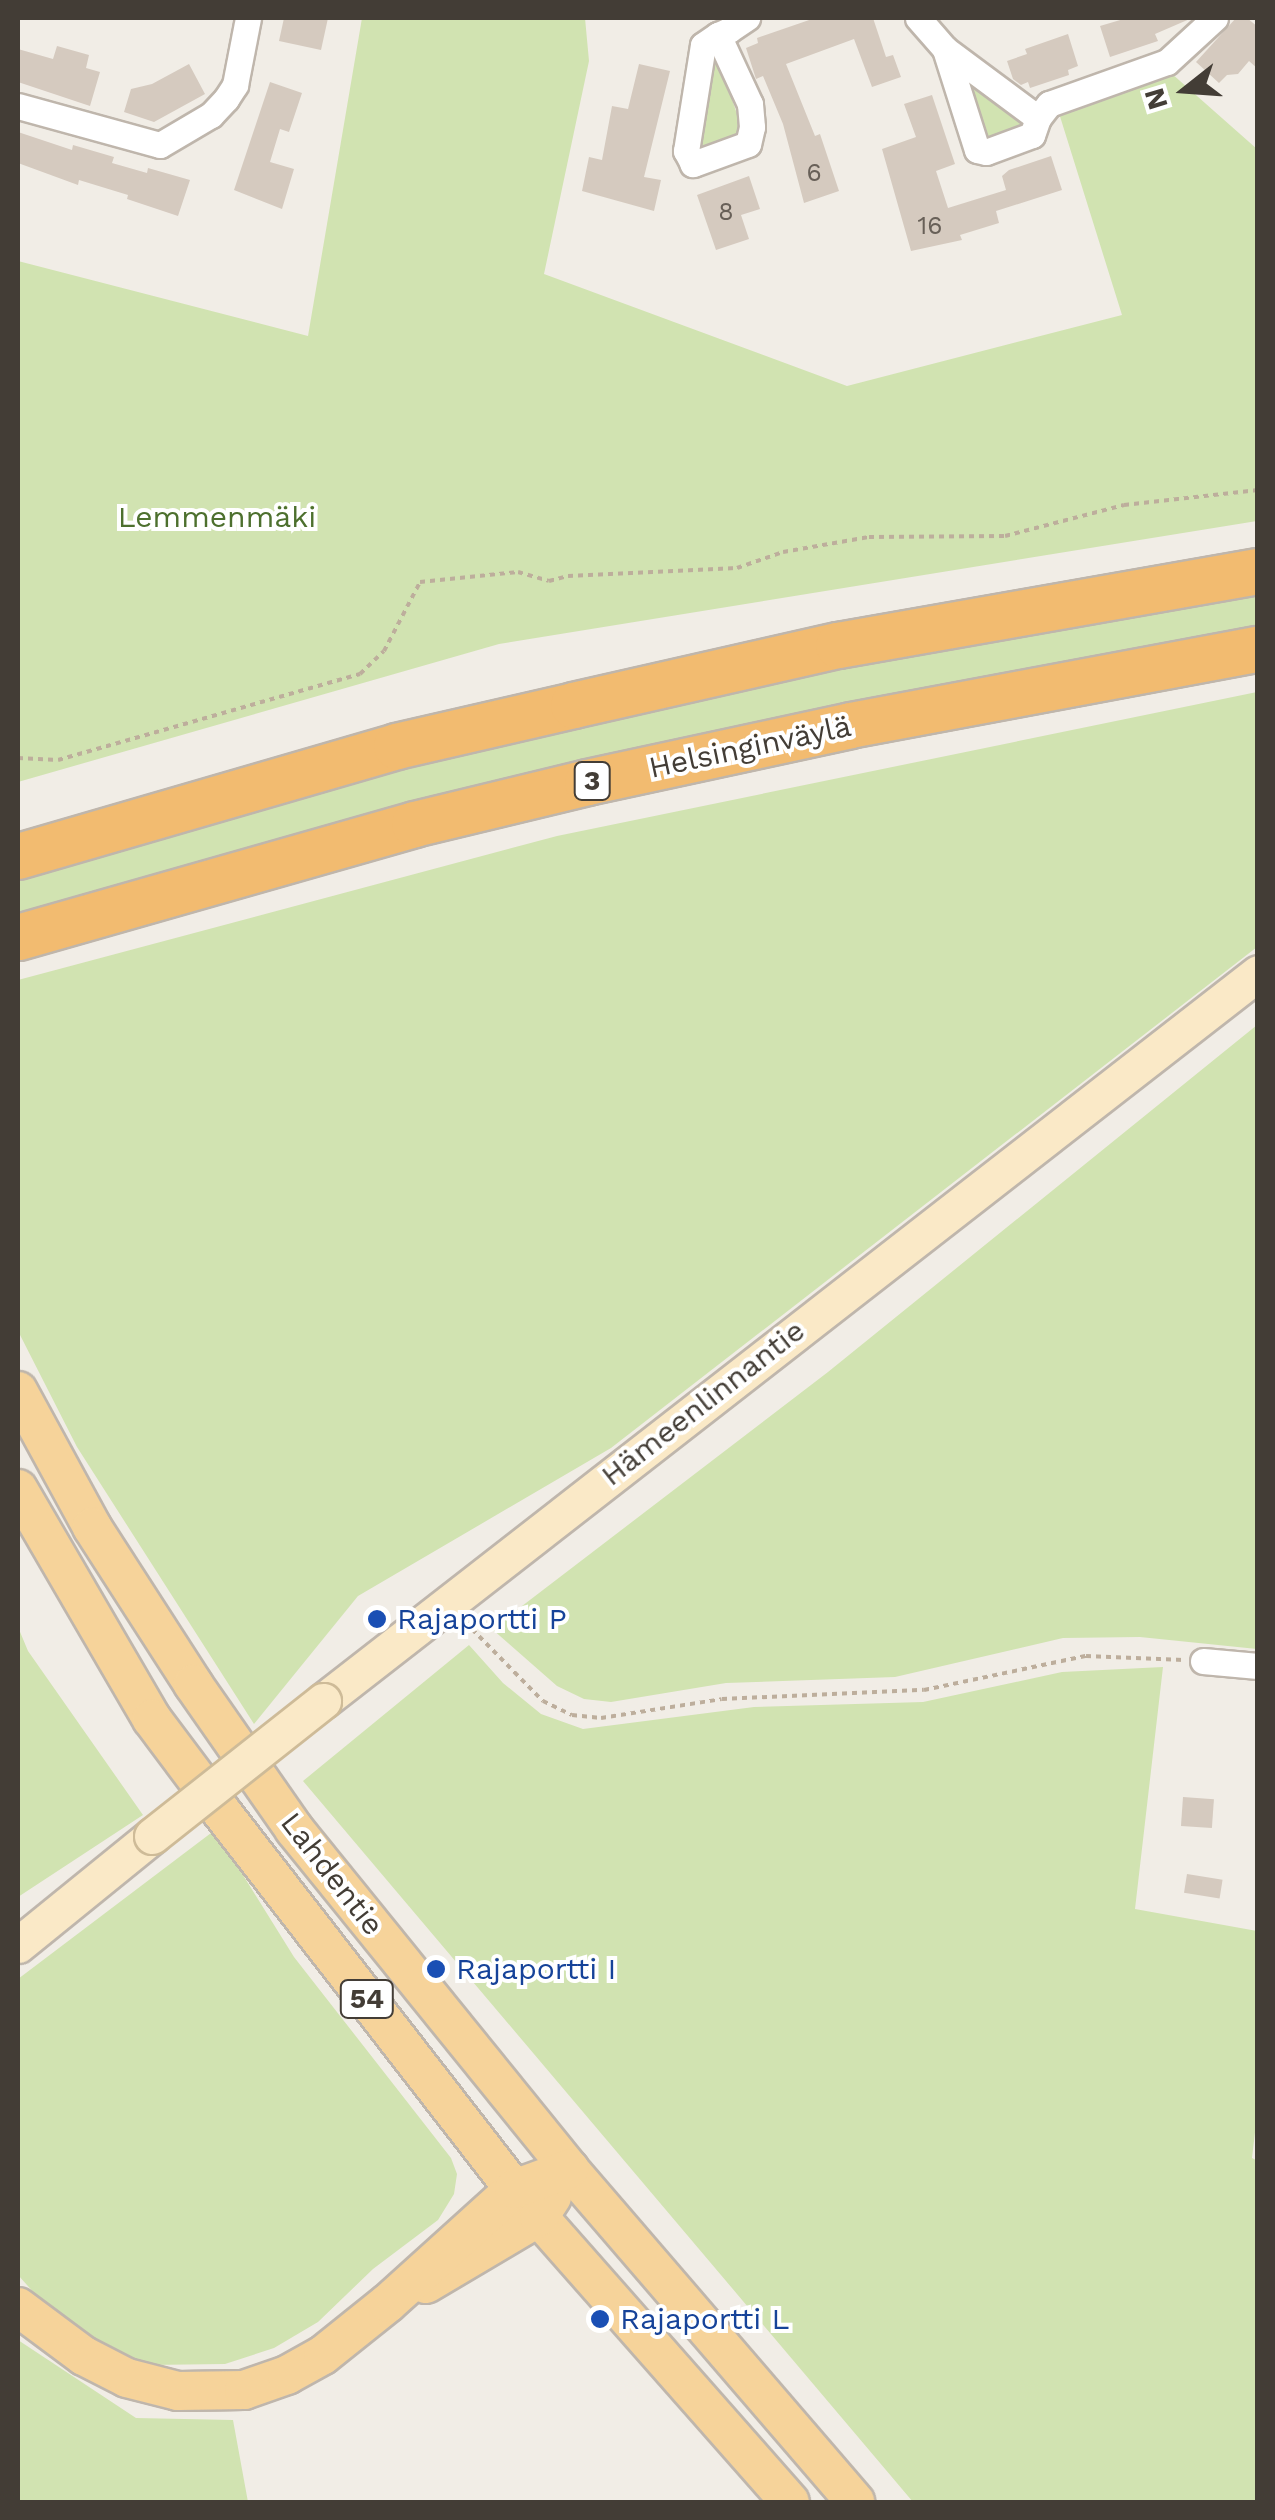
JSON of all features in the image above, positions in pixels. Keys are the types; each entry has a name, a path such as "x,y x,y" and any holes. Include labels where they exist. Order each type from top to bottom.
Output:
{"highway":[{"path":"18,856 396,746 573,705 838,645 1258,571"},
{"name":"Helsinginväylä","path":"18,937 414,824 586,782 869,721 1258,649"}],"main road":[{"name":"Hämeenlinnantie","path":"18,1944 448,1602 1258,974"},
{"name":"Lahdentie","path":"18,1391 92,1527 193,1684 294,1829 569,2169 855,2502"},
{"name":"Lahdentie","path":"18,1489 152,1719 514,2189 790,2502"},
{"path":"18,2308 84,2356 127,2378 178,2391 244,2390 287,2376 322,2355 388,2303 514,2189 569,2169"},
{"path":"388,2303 477,2258 539,2217 569,2169"}],"street":[{"path":"18,106 160,145 212,115 226,99 235,84 248,18"},
{"path":"718,35 750,104 752,127 748,144 693,164 686,151 703,45 718,35 746,18"},
{"path":"918,18 944,49 1038,118"},
{"path":"944,49 977,150 986,152 1023,140 1037,128 1038,118 1049,104 1167,62 1216,18"},
{"path":"1203,1661 1258,1666"}],"path":[{"path":"18,758 58,760 360,674 384,651 420,582 518,572 548,581 568,576 737,568 783,552 869,538 1005,536 1124,504 1258,490"},
{"path":"448,1602 544,1701 572,1715 601,1718 722,1700 924,1690 1086,1656 1203,1661"}],"green space":[{"name":"Lemmenmäki","path":"362,18 585,18 589,61 544,274 847,386 1122,315 1058,110 1171,73 1257,149 1257,521 499,644 18,782 18,261 308,336"},
{"path":"716,52 737,114 745,122 745,132 702,151 695,147 708,53"},
{"path":"962,66 1029,126 995,143 983,139"},
{"path":"1257,591 1257,629 18,918 18,878 345,784 765,684"},
{"path":"1257,692 1257,947 611,1448 358,1596 254,1724 77,1447 18,1331 18,980 557,836"},
{"path":"1257,1025 1257,1649 1140,1637 1063,1638 895,1677 726,1683 611,1702 584,1699 557,1686 492,1629 828,1372"},
{"path":"18,1627 28,1651 143,1815 18,1897"},
{"path":"469,1645 503,1683 541,1714 583,1729 754,1707 923,1702 1062,1672 1163,1667 1135,1909 1257,1931 1258,2107 1252,2158 1258,2161 1257,2502 913,2502 303,1781"},
{"path":"215,1830 294,1957 451,2158 457,2174 454,2194 438,2220 373,2269 318,2322 274,2348 225,2364 148,2365 87,2340 54,2315 18,2275 18,1979"},
{"path":"18,2340 136,2418 233,2420 248,2502 18,2502"}],"building":[{"path":"284,18 328,18 321,50 279,41"},
{"path":"815,18 873,18 886,57 893,55 901,77 872,87 854,39 786,64 815,136 820,134 839,191 804,203 783,124 763,76 756,79 746,48 758,43 757,38"},
{"path":"1127,18 1192,18 1155,34 1158,41 1110,57 1100,26"},
{"path":"1236,18 1247,18 1258,27 1258,69 1249,61 1238,74 1227,75 1219,83 1196,62"},
{"path":"1068,34 1078,66 1068,70 1069,75 1030,88 1028,82 1021,85 1013,79 1007,61 1027,54 1025,49"},
{"path":"57,46 89,55 86,68 100,72 90,106 18,82 18,49 53,59"},
{"path":"189,64 205,94 154,122 124,112 131,89 152,84"},
{"path":"639,64 670,71 644,177 661,180 654,211 582,191 589,157 602,160 612,106 628,109"},
{"path":"270,82 302,93 289,132 280,129 270,162 294,169 282,209 234,190"},
{"path":"932,95 955,164 936,171 948,208 1006,190 1002,176 1009,170 1051,156 1062,190 996,211 999,223 960,235 962,240 911,251 882,149 916,137 904,104"},
{"path":"18,132 72,150 73,145 114,157 112,163 147,173 148,168 190,180 178,216 127,199 128,195 79,180 78,185 18,163"},
{"path":"749,176 760,209 741,215 749,239 716,250 697,195"},
{"path":"1183,1797 1214,1799 1212,1828 1181,1826"},
{"path":"1187,1874 1223,1880 1220,1898 1184,1893"}],"place":[{"name":"Rajaportti P","path":"377,1619"},
{"name":"Rajaportti I","path":"436,1969"},
{"name":"Rajaportti L","path":"600,2319"}]}
